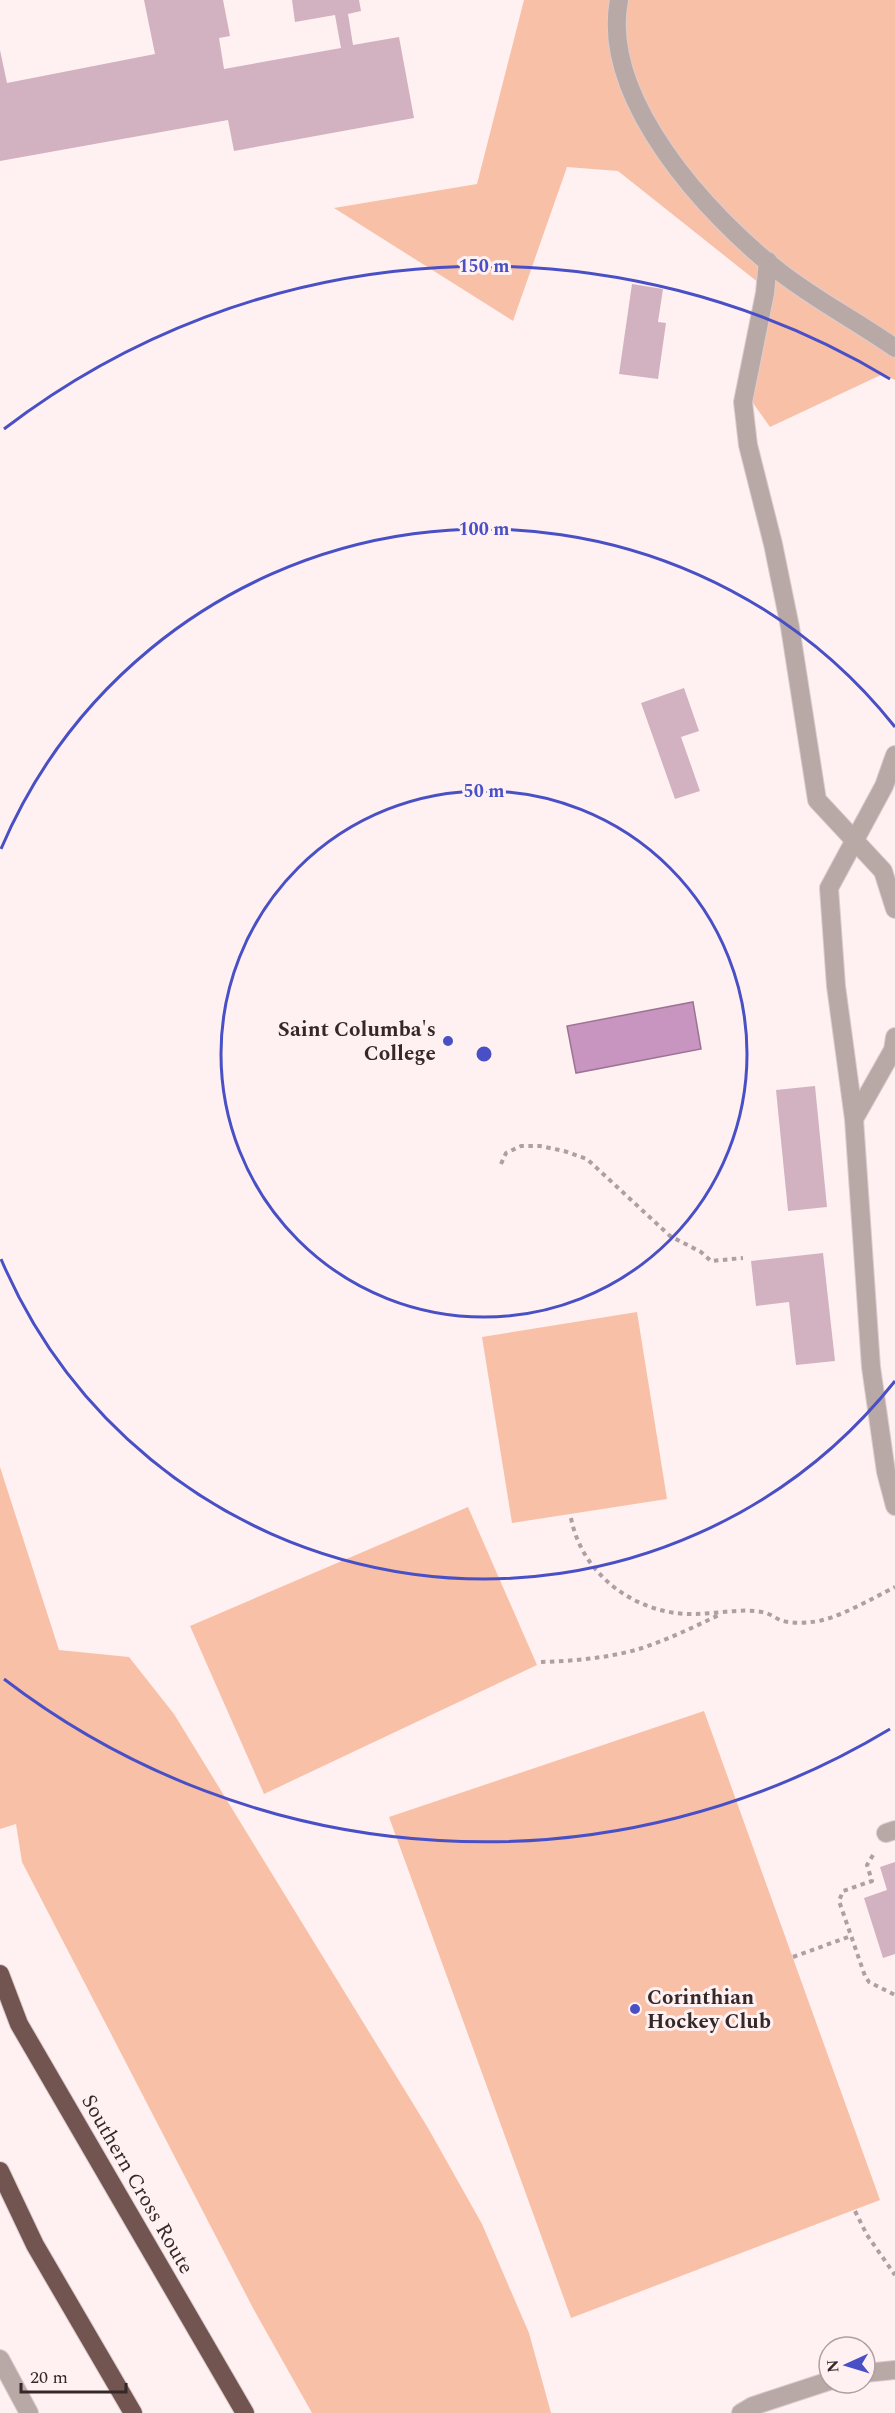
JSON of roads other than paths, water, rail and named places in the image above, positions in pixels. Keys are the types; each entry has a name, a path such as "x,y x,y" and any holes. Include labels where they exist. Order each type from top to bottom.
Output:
{"highway":[{"name":"Southern Cross Route","path":"0,1974 19,2025 245,2413"},
{"path":"0,2171 35,2245 133,2413"}],"street":[{"path":"619,0 616,19 624,73 642,117 677,169 727,224 780,272 895,348"},
{"path":"768,261 765,293 743,402 748,445 773,544 790,627 818,800 883,871 895,909"},
{"path":"895,755 884,786 829,888 836,986 854,1119 871,1367 886,1472 895,1506"},
{"path":"854,1119 893,1050 895,1037"},
{"path":"0,2360 29,2413"},
{"path":"877,2372 895,2370"},
{"path":"741,2413 753,2406 817,2385"}],"place":[{"name":"Saint Columba's College","path":"448,1041"},
{"name":"Corinthian Hockey Club","path":"635,2009"}]}
